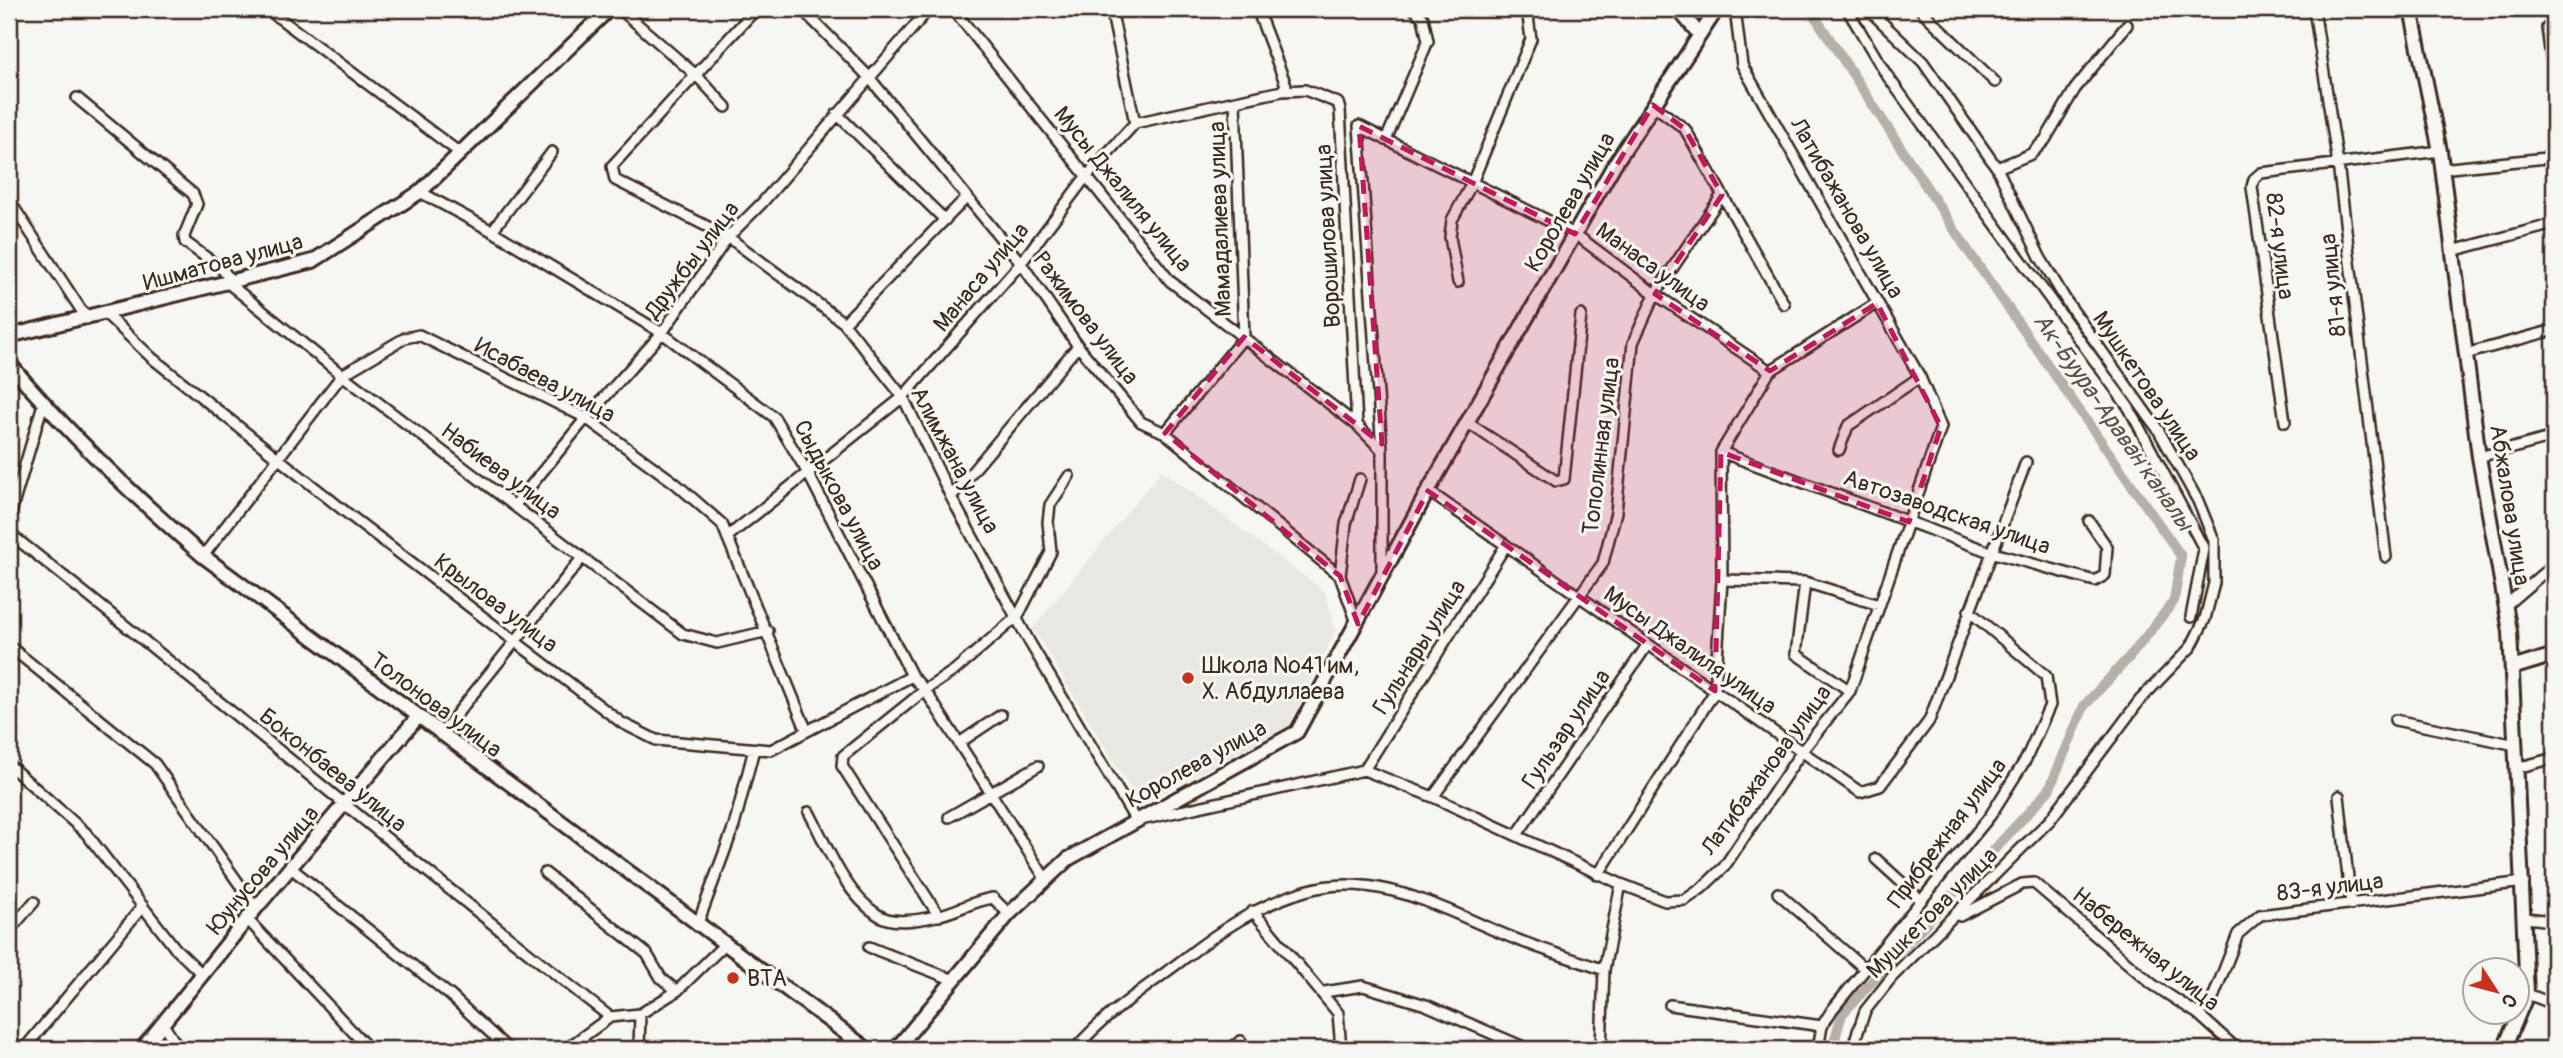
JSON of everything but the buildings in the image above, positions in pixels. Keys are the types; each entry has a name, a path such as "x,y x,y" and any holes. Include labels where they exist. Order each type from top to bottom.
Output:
{"street":[{"path":"267,9 460,153"},
{"name":"Ишматова улица","path":"9,336 87,319 313,261 420,192 523,96 609,9"},
{"path":"620,9 697,76 726,107"},
{"path":"697,76 756,9"},
{"name":"Ражимова улица","path":"802,9 869,76 1021,263 1078,346 1141,422 1165,433 1340,576"},
{"name":"Дружбы улица","path":"515,505 586,418 662,333 728,237 929,9"},
{"name":"Мусы Джалиля улица","path":"953,9 1085,178 1170,281 1357,425 1382,450"},
{"path":"1111,9 1135,123 1282,90 1286,85 1257,9"},
{"path":"1386,140 1428,41 1423,18 1414,9"},
{"path":"1458,282 1451,229 1531,39 1527,9"},
{"path":"1678,9 1700,35"},
{"name":"Королева улица","path":"896,1049 1009,914 1068,859 1297,732 1428,491 1575,234 1653,104 1717,9"},
{"name":"Латибажанова улица","path":"1364,770 1433,797 1598,875 1665,901 1685,900 1724,867 1802,751 1850,691 1941,427 1920,377 1742,65 1735,9"},
{"path":"1847,9 1886,74 2129,408 2204,549 2191,617"},
{"name":"Мушкетова улица","path":"1852,1049 1865,1011 1892,977 1954,919 2050,820 2140,700 2191,647 2205,619 2214,583 2214,540 2199,501 2159,430 2067,302 2040,257 1997,168 1923,62 1868,9"},
{"path":"1920,9 1995,82"},
{"name":"81-я улица","path":"2314,9 2338,164 2385,557"},
{"name":"Абжалова улица","path":"2411,9 2440,151 2479,457 2505,606 2512,667 2526,956"},
{"path":"1997,168 2031,154 2045,140 2075,89 2127,25"},
{"path":"2547,28 2554,80"},
{"name":"Алимжана улица","path":"697,76 612,166 615,180 728,237 844,323 904,397 951,497 1030,643 1136,821"},
{"name":"Ворошилова улица","path":"1282,90 1306,90 1338,103 1340,110 1357,425"},
{"name":"Набиева улица","path":"77,97 193,194 197,204 184,236 185,242 222,269 230,282 342,375 682,635 717,643 768,631"},
{"name":"Мамадалиева улица","path":"1165,433 1244,337 1235,102"},
{"path":"1653,104 1685,129 1784,304"},
{"path":"837,114 945,220"},
{"name":"Манаса улица","path":"727,537 809,475 904,397 1021,263 1085,178 1135,123"},
{"name":"Манаса улица","path":"1359,126 1575,234 1655,294 1770,371"},
{"name":"Ворошилова улица","path":"1359,126 1382,450 1382,576"},
{"name":"82-я улица","path":"2285,422 2252,187 2254,178 2261,173 2440,151"},
{"path":"492,231 552,152"},
{"path":"2441,169 2546,158 2554,153"},
{"name":"Сыдыкова улица","path":"420,192 492,231 662,333 774,417 809,475 912,676 925,690 1045,878"},
{"name":"Тополинная улица","path":"1433,797 1603,563 1616,512 1633,343 1655,294 1722,195"},
{"path":"844,323 967,197"},
{"path":"9,200 87,319"},
{"path":"2452,251 2550,225"},
{"path":"1598,875 1715,691 1722,580 1721,452 1770,371 1877,303"},
{"name":"Крылова улица","path":"106,314 152,358 514,642 622,723 656,740 771,750 806,729 912,676"},
{"path":"1468,423 1556,481 1564,478 1581,315"},
{"path":"2465,354 2554,330"},
{"name":"Исабаева улица","path":"203,556 342,375 405,338 419,335 586,418 675,483 722,524 806,729"},
{"path":"951,497 1078,346"},
{"name":"Толонова улица","path":"9,363 43,404 123,486 203,556 697,926 867,1049"},
{"path":"1839,450 1848,426 1920,377"},
{"path":"9,519 43,404"},
{"path":"2479,457 2554,437"},
{"name":"Автозаводская улица","path":"1721,452 1990,552 2095,581 2105,575 2107,547 2089,521"},
{"name":"Мусы Джалиля улица","path":"1428,491 1860,792 1880,786 1929,721 1990,552 2026,462"},
{"path":"939,916 842,766 843,756 925,690 955,670 1017,616 1051,552 1048,522 1050,505 1069,476"},
{"path":"1358,624 1340,576 1346,524 1360,479"},
{"name":"Боконбаева улица","path":"9,533 345,803 488,922 610,1017"},
{"name":"Гульнары улица","path":"1364,770 1506,545"},
{"path":"440,735 582,558"},
{"path":"2505,606 2554,564"},
{"path":"1722,580 1805,582 1879,605"},
{"path":"1805,582 1796,654 1850,691"},
{"name":"Прибрежная улица","path":"1818,1049 1822,1026 1990,816 2026,759 2050,705 2046,676 1969,611"},
{"name":"Гульзар улица","path":"1517,835 1648,644"},
{"path":"9,646 155,764 256,908"},
{"path":"2512,667 2554,655"},
{"path":"959,743 1001,715"},
{"name":"Юунусова улица","path":"142,1049 256,908 417,718"},
{"path":"2395,720 2516,745"},
{"path":"697,926 734,827 754,749"},
{"path":"2517,768 2554,758"},
{"path":"9,765 86,833 175,948 203,975"},
{"path":"949,817 1038,766"},
{"path":"1136,821 1364,770"},
{"path":"2339,796 2351,905"},
{"path":"809,812 848,883 879,916 908,921 939,916 975,901 993,898 1009,914"},
{"path":"1876,859 1921,900"},
{"path":"291,868 451,996 509,1049"},
{"path":"545,873 647,954 661,978 677,991"},
{"name":"83-я улица","path":"2198,1014 2213,998 2238,934 2260,915 2524,882"},
{"name":"Набережная улица","path":"1954,919 2022,884 2034,883 2152,984 2198,1014 2237,1049"},
{"path":"1601,1049 1604,970 1621,884"},
{"path":"1075,1049 1093,1028 1215,934 1253,911 1307,890 1350,885 1409,894 1515,939 1604,970"},
{"path":"1778,892 1865,969"},
{"path":"9,931 34,902"},
{"path":"24,1049 143,906"},
{"path":"1253,911 1324,992 1338,1013 1341,1049"},
{"path":"2525,918 2554,921"},
{"path":"247,919 369,1049"},
{"path":"566,1049 610,1017 640,1014 677,991 723,945"},
{"path":"869,947 954,979"},
{"path":"1324,992 1363,986 1426,1005 1528,1049"},
{"path":"2532,996 2554,1004"},
{"path":"1671,1005 1822,1026"},
{"path":"639,1049 640,1014"},
{"path":"163,1024 178,1049"},
{"name":"Абжалова улица","path":"2504,1049 2514,1026"},
{"path":"9,1037 17,1049"},
{"path":"1230,1049 1241,1041"}],"highlighted area":[{"path":"1653,105 1685,129 1722,195 1655,294 1770,371 1877,303 1941,427 1909,522 1721,452 1715,691 1428,491 1358,624 1340,576 1165,433 1244,337 1382,444 1359,126 1575,234"}],"shaded area":[{"name":"Школа №41 им, Х. Абдуллаева","path":"1162,470 1325,592 1336,631 1289,726 1140,805 1033,628"}],"waterway":[{"name":"Ак-Буура-Араван каналы","path":"1810,9 1969,252 2181,556 2174,601 2132,654 2084,706 2049,790 1842,1014 1832,1049"}],"place":[{"name":"Школа №41 им, Х. Абдуллаева","path":"1188,678"},
{"name":"BTA","path":"733,978"}]}
